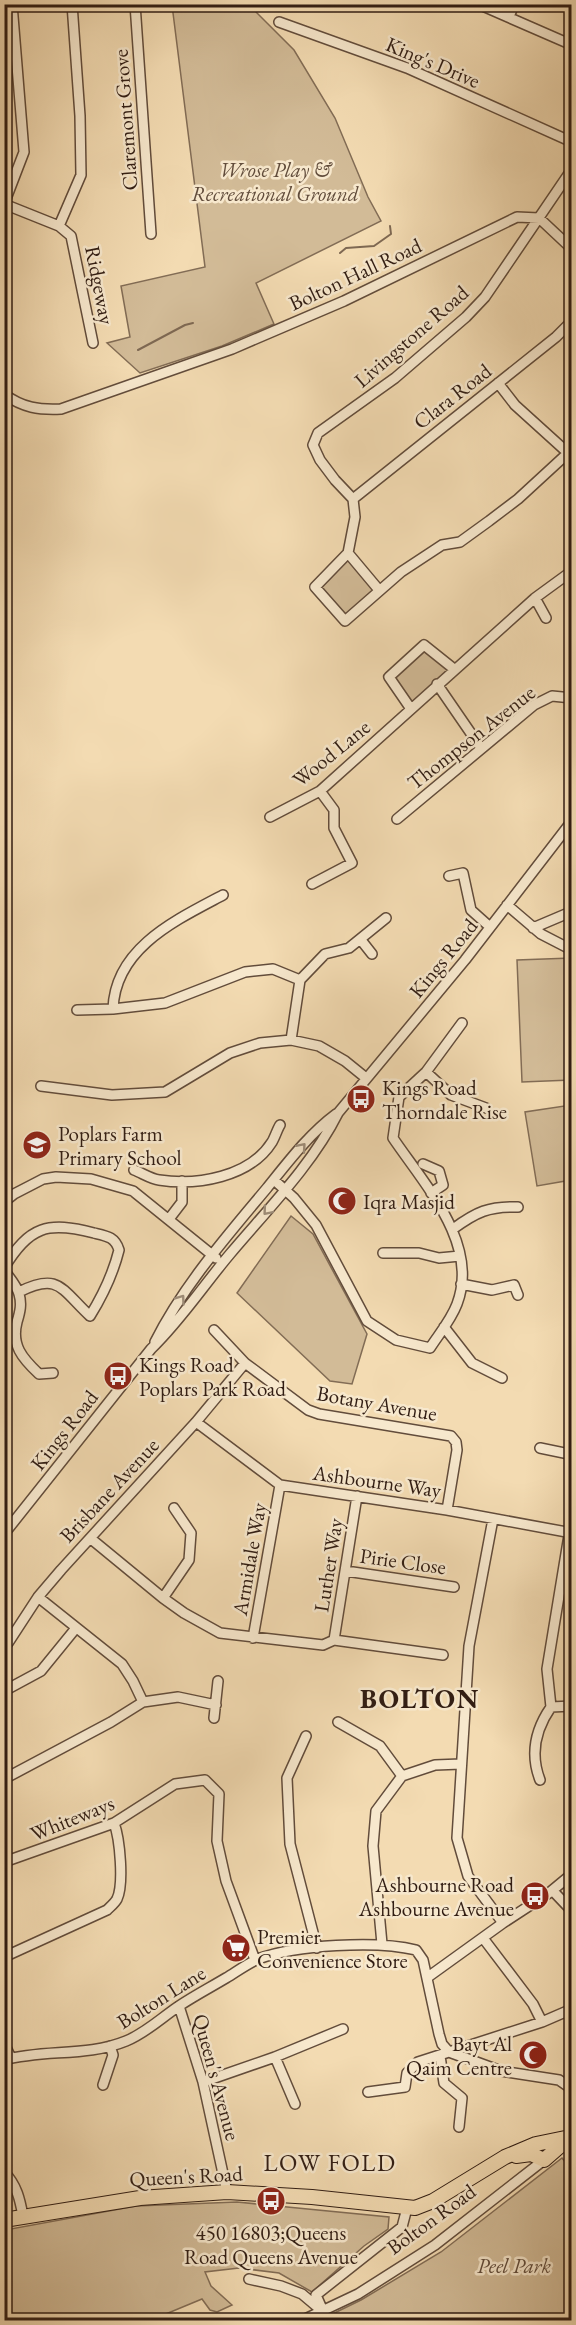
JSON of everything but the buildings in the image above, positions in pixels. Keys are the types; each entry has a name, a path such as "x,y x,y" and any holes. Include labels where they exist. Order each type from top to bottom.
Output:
{"highway":[{"name":"Queen's Road","path":"4,2220 140,2198 227,2192 312,2197 415,2208 433,2201 505,2157 536,2144 571,2136"},
{"name":"Bolton Road","path":"544,2160 571,2136"},
{"path":"505,2157 531,2154 544,2160"}],"street":[{"path":"4,204 24,152 12,4"},
{"path":"59,226 81,175 80,116 72,4"},
{"name":"Claremont Grove","path":"135,4 152,234"},
{"path":"478,4 572,45"},
{"path":"509,17 514,4"},
{"name":"King's Drive","path":"279,22 407,68 572,142"},
{"name":"Livingstone Road","path":"353,499 320,460 313,445 318,433 395,378 466,317 485,297 572,169"},
{"name":"Ridgeway","path":"4,204 59,226 71,236 93,343"},
{"name":"Bolton Hall Road","path":"4,394 18,404 39,410 62,409 185,364 232,350 344,301 516,217 539,218"},
{"path":"539,218 572,249"},
{"name":"Clara Road","path":"353,499 556,337 572,321"},
{"path":"353,499 355,517 348,554 315,587 345,621 379,590 427,554 442,545 460,542 489,521 518,499 568,453 515,405 498,383"},
{"path":"348,554 379,590"},
{"name":"Wood Lane","path":"270,817 320,791 535,598 572,571"},
{"path":"535,598 546,618"},
{"path":"411,709 389,677 424,645 454,669"},
{"path":"437,684 481,748"},
{"name":"Thompson Avenue","path":"397,819 534,705 552,696 572,698"},
{"path":"312,884 352,863 334,828 334,810 320,791"},
{"name":"Kings Road","path":"4,1534 151,1349 174,1326 222,1263 285,1189 327,1135 338,1113 490,927 572,821"},
{"path":"449,876 463,873 471,910 490,927"},
{"path":"113,1009 113,995 124,969 136,950 181,917 223,895"},
{"path":"507,905 534,928 563,947 572,950"},
{"path":"534,928 566,914 572,914"},
{"path":"291,1040 300,980 325,954 349,948 386,918"},
{"path":"361,940 372,954"},
{"path":"77,1010 113,1009 165,1003 245,972 273,969 300,980"},
{"path":"274,1180 285,1189 316,1225 367,1321 396,1340 430,1348 457,1303 461,1284 460,1256 453,1229 393,1138 399,1097 426,1072 462,1023"},
{"path":"41,1086 112,1095 165,1092 230,1053 260,1043 291,1040 319,1046 345,1061 366,1078"},
{"path":"426,1072 451,1095 486,1108"},
{"name":"Kings Road","path":"151,1349 166,1320 213,1256 319,1127 338,1113"},
{"path":"134,1170 158,1180 182,1181 231,1174 256,1159 272,1143 280,1125"},
{"path":"423,1164 439,1171 443,1185 431,1194"},
{"path":"4,1202 14,1194 43,1179 56,1177 91,1179 133,1191 222,1263"},
{"path":"168,1219 182,1202 182,1181"},
{"path":"453,1229 471,1215 496,1206 518,1207"},
{"path":"19,1292 37,1284 52,1283 63,1290 90,1316 107,1286 119,1250 117,1242 110,1237 71,1227 49,1228 18,1245 4,1269 19,1292 21,1308 14,1332 16,1348 25,1362 40,1377 52,1373"},
{"path":"383,1253 419,1253 439,1258 460,1256"},
{"path":"461,1284 492,1290 514,1285 518,1295"},
{"path":"444,1327 472,1363 497,1376 496,1363"},
{"name":"Botany Avenue","path":"214,1330 245,1363 308,1410 451,1436 456,1442 457,1450 447,1510"},
{"name":"Brisbane Avenue","path":"4,1645 8,1643 38,1597 196,1422 245,1363"},
{"name":"Ashbourne Way","path":"196,1422 280,1485 447,1510 571,1532"},
{"path":"540,1448 572,1456"},
{"name":"Armidale Way","path":"253,1638 280,1485"},
{"name":"Luther Way","path":"334,1640 357,1496"},
{"path":"163,1598 189,1560 191,1533 174,1508"},
{"path":"540,1780 534,1764 535,1742 540,1723 550,1707 547,1669 572,1517"},
{"path":"493,1519 469,1646 458,1838 468,1876 503,1923"},
{"path":"90,1538 163,1598 220,1633 323,1645 334,1640 443,1655"},
{"name":"Pirie Close","path":"346,1571 454,1587"},
{"path":"38,1597 122,1664 143,1702"},
{"path":"4,1691 41,1671 76,1628"},
{"path":"214,1718 218,1682"},
{"path":"4,1779 101,1728 143,1702 178,1697 216,1704"},
{"path":"550,1707 572,1706"},
{"path":"338,1722 380,1746 402,1776"},
{"path":"306,1736 287,1778 290,1844 317,1948"},
{"path":"382,1944 373,1846 376,1811 402,1776 435,1765 461,1764"},
{"name":"Whiteways","path":"4,1862 114,1823 175,1784 205,1780 219,1794 217,1841 226,1881 255,1960"},
{"path":"4,1957 107,1910 117,1900 121,1883 118,1833 114,1823"},
{"path":"428,1977 572,1874"},
{"path":"552,1890 572,1911"},
{"path":"483,1938 532,2004 542,2022"},
{"name":"Bolton Lane","path":"8,2059 77,2053 111,2046 141,2034 179,2006 255,1960 287,1950 382,1944 416,1950 423,1960 439,2034 442,2044 449,2052"},
{"name":"Queen's Avenue","path":"179,2006 203,2082 227,2192"},
{"path":"368,2092 405,2087 407,2073 418,2062 542,2022 572,2008"},
{"path":"203,2082 275,2057 343,2029"},
{"path":"4,2043 8,2059"},
{"path":"102,2085 113,2055 111,2046"},
{"path":"449,2052 501,2071 559,2080 572,2089"},
{"path":"440,2056 444,2083 462,2098 459,2127"},
{"path":"275,2057 295,2104"},
{"name":"Bolton Road","path":"303,2320 358,2294 435,2245 544,2160"},
{"path":"4,2172 11,2179 19,2195 23,2216"},
{"path":"323,2311 316,2295 402,2227 407,2208"},
{"path":"249,2279 281,2286 302,2294 323,2311"}],"green space":[{"name":"Wrose Play & Recreational Ground","path":"172,5 249,5 294,50 335,118 368,197 381,221 256,283 274,324 222,346 140,373 107,343 130,337 121,286 205,267"},
{"path":"348,558 374,590 346,617 319,586"},
{"path":"424,649 450,670 411,704 393,677"},
{"path":"571,958 571,1080 522,1082 517,960"},
{"path":"571,1105 571,1180 537,1186 525,1112"},
{"path":"291,1216 313,1234 367,1334 352,1384 330,1381 237,1293"},
{"name":"Peel Park","path":"562,2158 571,2169 571,2320 320,2320 361,2300 441,2252"},
{"path":"237,2202 389,2217 388,2229 364,2246 312,2292 279,2273 239,2268 205,2272 211,2286 232,2305 217,2312 210,2310 202,2299 161,2316 138,2320 5,2320 5,2230 136,2206"}],"waterway":[{"path":"340,253 346,248 374,246 391,234 390,226"},
{"path":"138,350 193,323"}],"place":[{"name":"Kings Road Thorndale Rise","path":"361,1099"},
{"name":"Poplars Farm Primary School","path":"37,1145"},
{"name":"Iqra Masjid","path":"342,1201"},
{"name":"Kings Road Poplars Park Road","path":"118,1376"},
{"name":"Ashbourne Road Ashbourne Avenue","path":"535,1896"},
{"name":"Premier Convenience Store","path":"236,1948"},
{"name":"Bayt Al Qaim Centre","path":"533,2055"},
{"name":"450 16803;Queens Road Queens Avenue","path":"271,2201"}],"district":[{"name":"BOLTON","path":"420,1698"},
{"name":"LOW FOLD","path":"330,2162"}]}
